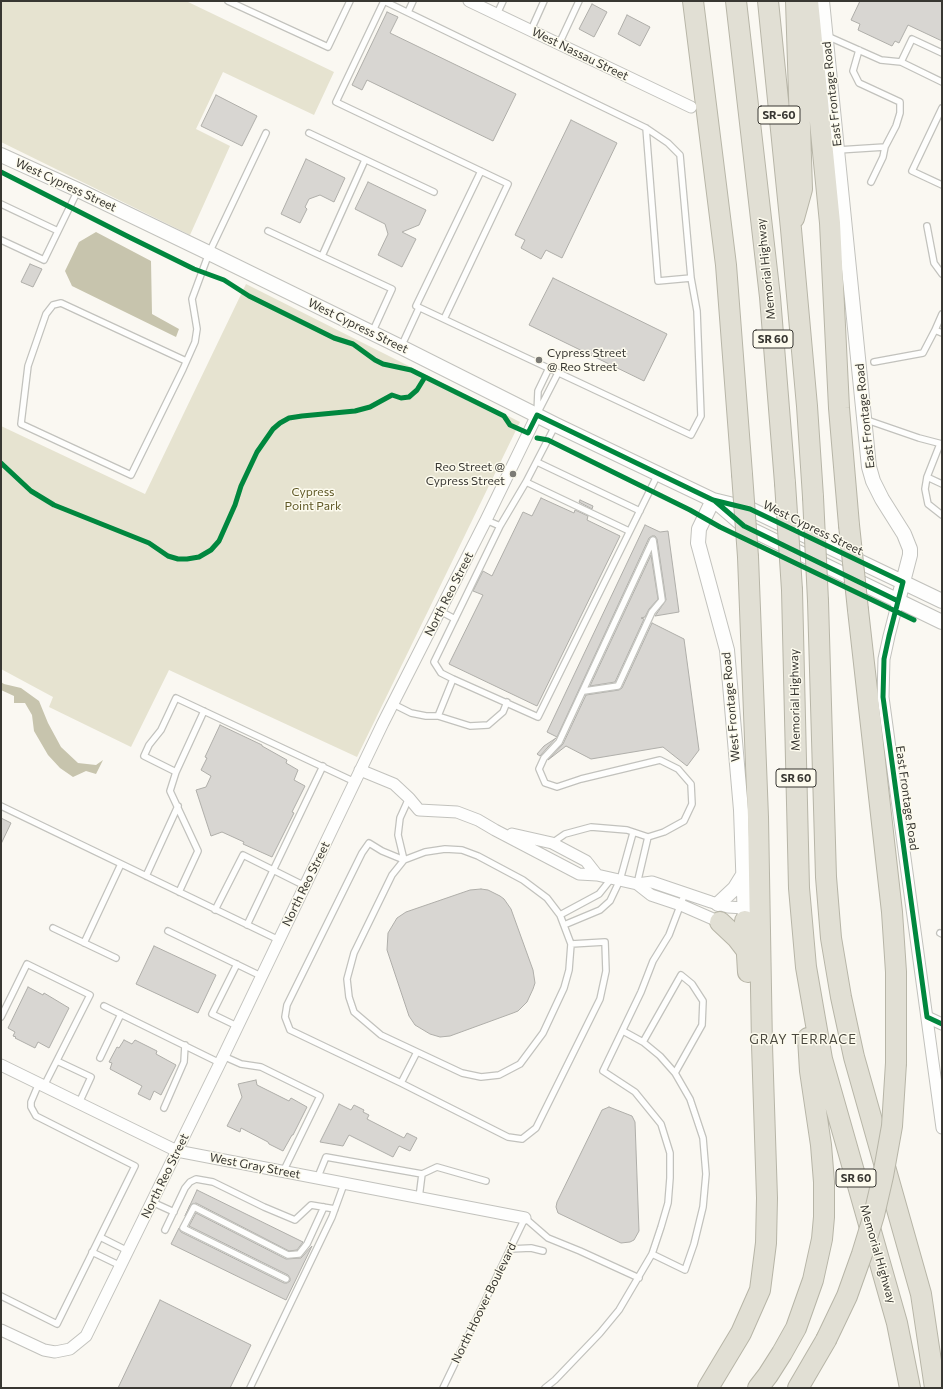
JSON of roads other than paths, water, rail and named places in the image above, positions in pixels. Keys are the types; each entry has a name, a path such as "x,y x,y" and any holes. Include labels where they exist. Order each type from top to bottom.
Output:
{"highway":[{"path":"693,1 726,265 748,557 758,817 767,1198 766,1243 760,1290 742,1333 713,1381"},
{"name":"Memorial Highway","path":"736,1 770,297 785,482 792,590 799,888 806,967 822,1059 897,1323 910,1388"},
{"name":"Memorial Highway","path":"768,1 807,406 818,601 826,877 831,938 841,997 854,1057 920,1294 935,1388"},
{"name":"Memorial Highway","path":"791,229 802,189 796,1"},
{"path":"798,1388 826,1340 847,1296 874,1215 892,1126 896,1063 896,972 892,912 849,525 839,408 830,223 808,1"},
{"path":"719,913 747,951"},
{"path":"713,1381 739,1322 746,1300 753,1262 754,1216 749,981 744,915"},
{"path":"758,1388 768,1375 796,1328 812,1280 822,1239 824,1217 824,1182 821,1146 810,1071 806,1018 806,967"},
{"path":"920,1294 942,1353"}],"street":[{"name":"West Nassau Street","path":"469,1 691,107"},
{"name":"East Frontage Road","path":"822,1 869,467 873,481 882,499 908,541 910,549 910,555 884,659 883,696 942,1128"},
{"name":"West Cypress Street","path":"1,155 209,253 658,474 713,500 750,509 942,601"},
{"name":"North Reo Street","path":"1,1330 44,1350 55,1352 70,1349 86,1336 177,1151 360,770 486,520 537,415"},
{"name":"West Cypress Street","path":"713,500 744,526 942,622"},
{"name":"West Frontage Road","path":"713,500 699,529 698,542 727,650 741,810 744,915"},
{"path":"360,770 394,784 419,810 457,812 478,820 579,874 616,879 636,884 652,882 685,894 719,913 744,915"},
{"path":"495,830 552,844 586,861 597,876"},
{"path":"719,913 743,875"},
{"path":"636,884 651,896 681,905 719,913 744,915"},
{"path":"927,1017 942,1024"},
{"name":"West Gray Street","path":"1,1065 177,1151 525,1218"}],"lane":[{"path":"228,1 328,48 350,1"},
{"path":"444,319 508,184 481,171 336,102 384,1 646,128 680,155 691,278 697,311 701,416 691,435 416,306 481,171"},
{"path":"408,12 413,1"},
{"path":"497,14 503,1"},
{"path":"531,30 544,1"},
{"path":"559,44 579,1"},
{"path":"825,35 881,60 901,62 942,82"},
{"path":"901,62 912,39 942,53"},
{"path":"859,50 853,71 859,82 900,102 900,113 896,126 885,147 883,156 871,182"},
{"path":"942,108 940,117 912,171 942,184"},
{"path":"646,128 658,280 691,278"},
{"path":"186,361 61,303 53,305 46,314 28,366 21,424 131,475 186,361 195,342 197,329 192,299 209,253 266,133"},
{"path":"309,133 434,192"},
{"path":"837,150 885,147"},
{"path":"322,256 365,160"},
{"path":"1,240 44,260 78,190"},
{"path":"1,204 58,231"},
{"path":"927,226 934,263 942,274"},
{"path":"268,232 392,289 372,333"},
{"path":"402,347 419,308"},
{"path":"874,362 923,353 936,330 942,314"},
{"path":"936,330 942,333"},
{"path":"537,415 538,390 549,368"},
{"path":"537,415 558,372"},
{"path":"864,419 941,444 927,476 925,489 928,504 942,515"},
{"path":"556,425 526,482 500,526 434,662 441,673 453,679 538,717 629,530 658,474"},
{"path":"537,462 640,511"},
{"path":"927,476 942,484"},
{"path":"526,482 629,530"},
{"path":"486,520 500,526"},
{"path":"552,844 566,834 591,827 633,832 648,837 664,832 684,821 692,804 692,784 678,769 660,760 581,779 557,787 545,783 539,769 544,758 559,742 653,540 662,600 652,612 618,686 584,691"},
{"path":"440,611 455,619"},
{"path":"438,716 453,679"},
{"path":"176,772 144,756 149,745 161,730 176,698 355,782"},
{"path":"393,704 411,713 426,716 438,716 470,726 488,725 502,712 507,702"},
{"path":"179,892 198,851 170,791 176,772 204,711"},
{"path":"247,925 323,766"},
{"path":"404,860 398,835 400,818 409,798"},
{"path":"1,806 279,940"},
{"path":"146,876 178,806"},
{"path":"564,925 600,910 610,901 616,879 633,832"},
{"path":"636,884 648,837"},
{"path":"404,860 382,851 369,843 362,853 287,1005 285,1017 290,1030 401,1083 508,1137 522,1139 536,1128 600,999 606,971 605,942 571,944"},
{"path":"444,848 462,850 478,856 523,880 547,898 560,915 571,944 569,970 564,988 543,1033 520,1064 499,1075 481,1077 462,1073 381,1035 354,1012 349,997 347,979 354,953 392,876 404,860 424,852 444,848"},
{"path":"216,910 243,855 305,886"},
{"path":"84,943 121,864"},
{"path":"560,915 599,894 616,879"},
{"path":"545,1388 555,1380 619,1310 652,1254 668,1203 670,1153 661,1124 635,1092 603,1071 641,992 653,961 670,934 685,894"},
{"path":"53,928 116,958"},
{"path":"168,931 261,976"},
{"path":"1,1017 27,964 90,995 57,1061 31,1102 32,1107 36,1116 135,1166 57,1324 1,1296"},
{"path":"237,964 212,1014 237,1026"},
{"path":"643,1042 681,976 692,984 703,1001 702,1025 675,1073"},
{"path":"104,1006 185,1045 221,1059 261,1068 320,1096 283,1172"},
{"path":"100,1058 121,1014"},
{"path":"623,1031 643,1042 660,1056 675,1073 690,1099 703,1138 706,1174 703,1207 694,1244 685,1270 652,1254"},
{"path":"164,1108 184,1062 185,1045"},
{"path":"401,1083 417,1052"},
{"path":"57,1061 91,1077 79,1103"},
{"path":"317,1178 326,1157 422,1174 436,1167 486,1181"},
{"path":"419,1198 422,1174"},
{"path":"165,1230 186,1188 190,1182 196,1179 213,1182 294,1220 311,1205 335,1209"},
{"path":"250,1388 335,1209 344,1184"},
{"path":"152,1202 174,1212"},
{"path":"286,1279 183,1228 194,1207 288,1255 299,1254 306,1244 324,1207"},
{"path":"525,1218 548,1238 639,1278"},
{"name":"North Hoover Boulevard","path":"443,1388 525,1218"},
{"path":"100,1237 128,1251"},
{"path":"510,1249 531,1248 543,1251"},
{"path":"92,1252 121,1266"}],"place":[{"name":"Cypress Street @ Reo Street","path":"539,360"},
{"name":"Reo Street @ Cypress Street","path":"513,474"}],"district":[{"name":"GRAY TERRACE","path":"803,1040"}],"park label":[{"name":"Cypress Point Park","path":"313,499"}]}
